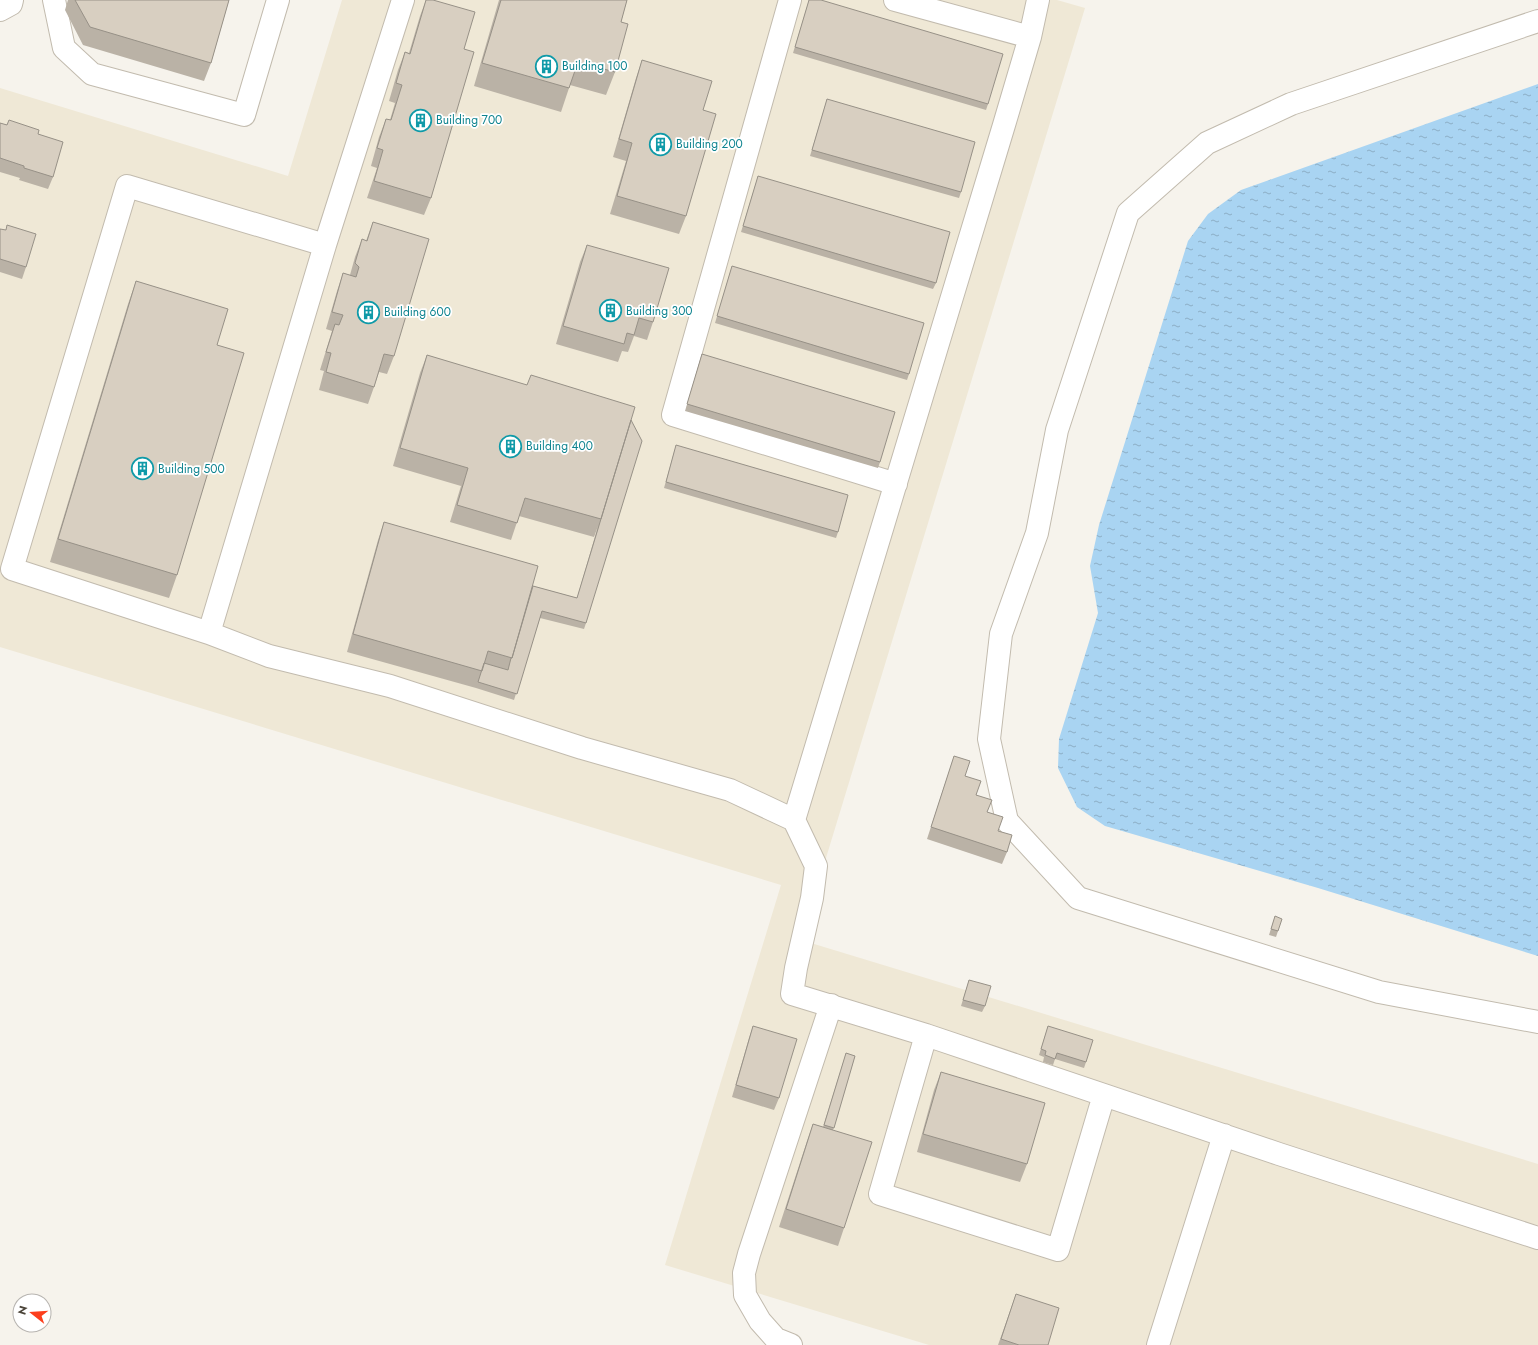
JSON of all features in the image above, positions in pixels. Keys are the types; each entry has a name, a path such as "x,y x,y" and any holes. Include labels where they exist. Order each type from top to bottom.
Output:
{"lane":[{"path":"0,10 11,4 12,0"},
{"path":"54,0 64,48 92,74 244,115 278,0"},
{"path":"210,633 325,245 403,0"},
{"path":"790,0 672,415 896,484"},
{"path":"895,0 1030,37"},
{"path":"794,820 1030,37 1038,0"},
{"path":"1538,21 1291,104 1207,143 1128,213 1057,430 1036,533 1001,634 989,739 1007,821 1078,898 1379,992 1538,1022"},
{"path":"325,245 127,186 12,569 210,633 269,656 390,686 582,748 730,790 794,820 816,866 812,898 796,968 792,994 926,1034 1104,1095 1538,1238"},
{"path":"791,1345 776,1339 760,1322 745,1295 744,1273 831,1005"},
{"path":"926,1034 880,1194 1058,1250 1104,1095"},
{"path":"1158,1345 1224,1135"}],"shaded area":[{"path":"342,0 1057,0 1085,8 801,940 1538,1164 1538,1345 929,1345 665,1265 781,885 0,647 0,88 288,176"}],"water":[{"path":"1538,84 1538,956 1318,888 1105,826 1077,807 1058,768 1059,739 1098,613 1090,566 1099,525 1188,241 1208,214 1241,190"}],"building":[{"path":"75,0 229,0 211,63 90,27"},
{"name":"Building 700","path":"426,0 433,0 475,12 464,49 474,52 431,198 374,181 383,150 377,148 386,119 391,120 402,85 396,83 405,52 410,54"},
{"name":"Building 100","path":"501,0 627,0 621,22 628,24 615,72 578,62 569,88 482,63"},
{"path":"809,0 821,0 1003,54 988,104 795,47"},
{"name":"Building 200","path":"642,60 712,81 703,110 716,114 686,216 617,196 632,143 619,139"},
{"path":"827,99 975,142 961,192 812,150"},
{"path":"9,120 39,130 38,134 63,142 53,177 24,168 24,166 0,158 0,123 7,125"},
{"path":"758,176 950,232 936,283 743,226"},
{"name":"Building 600","path":"373,222 429,239 394,356 384,354 374,387 326,372 331,353 326,352 335,324 339,325 343,315 332,312 343,273 356,277 359,267 355,263 362,239 367,241"},
{"path":"7,225 36,234 26,267 0,259 0,229 6,230"},
{"name":"Building 300","path":"587,245 669,268 653,322 639,318 634,335 627,333 624,344 563,326"},
{"path":"732,266 924,323 909,374 717,316"},
{"name":"Building 500","path":"136,281 228,309 217,345 244,353 177,575 58,539"},
{"path":"702,354 895,412 880,462 687,404"},
{"name":"Building 400","path":"427,355 527,385 531,375 635,407 601,519 525,498 517,523 457,505 468,468 400,448"},
{"path":"631,420 642,441 586,623 542,611 517,694 478,682 484,663 508,670 533,586 577,598"},
{"path":"676,445 848,495 838,532 666,482"},
{"path":"384,522 538,566 512,658 488,651 482,671 353,634"},
{"path":"954,756 970,761 965,776 981,781 976,795 992,800 987,812 1003,817 998,831 1012,835 1007,852 931,827"},
{"path":"1275,916 1282,919 1278,931 1271,929"},
{"path":"969,980 991,986 985,1006 963,1000"},
{"path":"753,1026 797,1039 779,1098 736,1085"},
{"path":"1048,1026 1093,1040 1086,1062 1057,1053 1055,1059 1045,1055 1046,1051 1041,1049"},
{"path":"846,1053 855,1056 834,1128 824,1125"},
{"path":"941,1072 1045,1103 1027,1164 923,1134"},
{"path":"813,1124 872,1142 844,1228 786,1209"},
{"path":"1016,1294 1059,1308 1048,1345 1019,1345 1001,1339"}],"place":[{"name":"Building 100","path":"547,66"},
{"name":"Building 700","path":"421,120"},
{"name":"Building 200","path":"661,144"},
{"name":"Building 300","path":"611,311"},
{"name":"Building 600","path":"368,312"},
{"name":"Building 400","path":"511,446"},
{"name":"Building 500","path":"143,469"}]}
